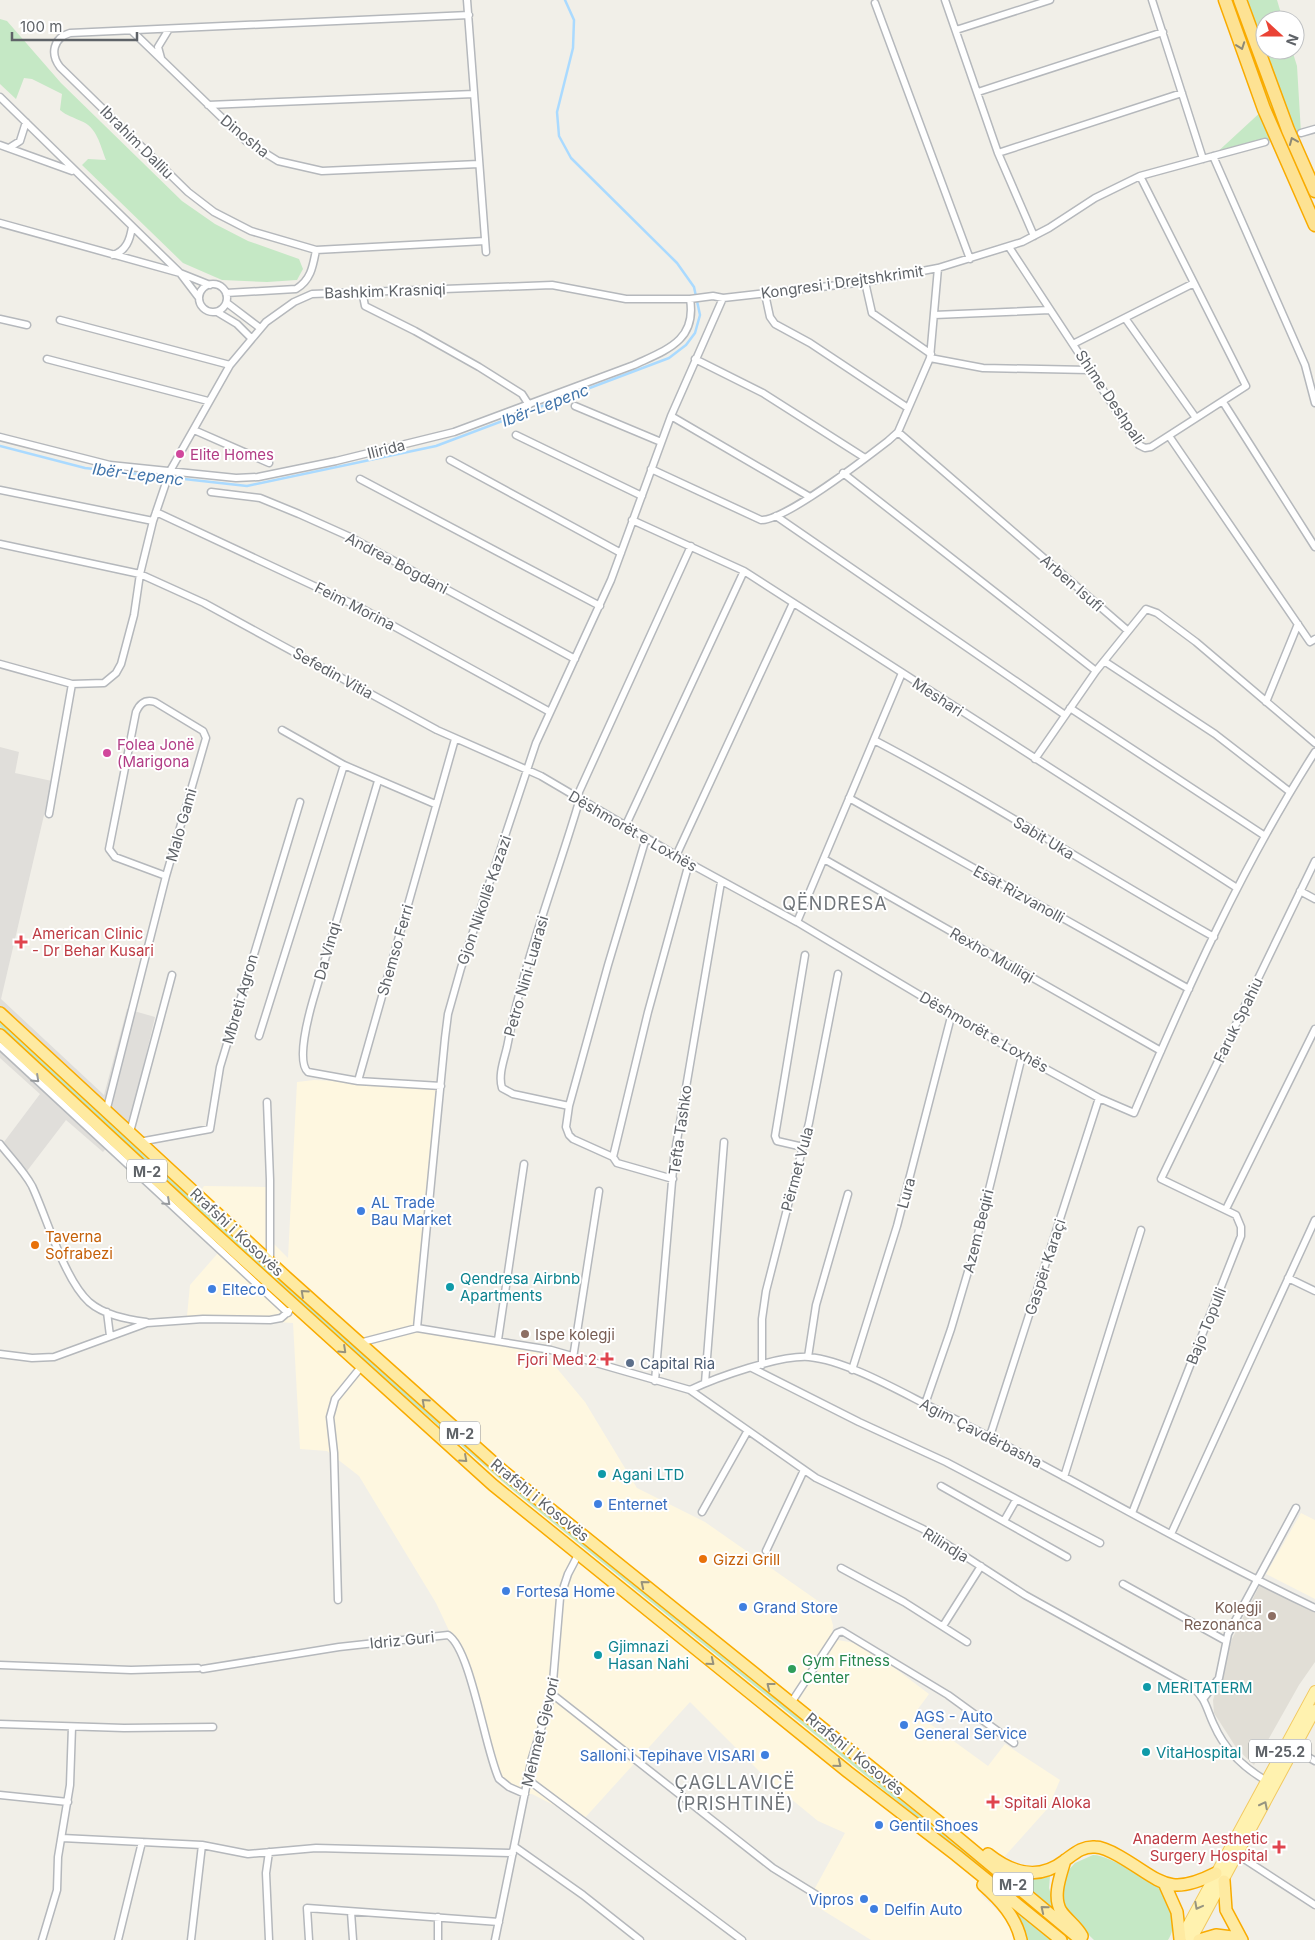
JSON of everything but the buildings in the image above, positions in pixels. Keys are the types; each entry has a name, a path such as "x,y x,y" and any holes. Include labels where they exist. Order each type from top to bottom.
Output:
{"highway":[{"path":"1225,0 1264,109 1315,224"},
{"path":"1240,0 1288,130 1315,191"},
{"name":"Rrafshi i Kosovës","path":"0,1013 359,1343 533,1496 1083,1940"},
{"name":"Rrafshi i Kosovës","path":"0,1035 291,1309 361,1367 493,1485 928,1835 1062,1940"},
{"path":"944,1826 967,1838 1003,1865 1018,1872 1044,1872 1082,1849 1096,1846 1103,1848 1134,1864 1165,1885 1177,1912 1180,1940"},
{"path":"928,1835 948,1856 1002,1904 1016,1923 1021,1940"},
{"path":"1066,1860 1059,1883 1058,1902 1061,1910 1074,1923 1083,1940"},
{"path":"1165,1885 1188,1885 1222,1878 1226,1910 1241,1939"},
{"path":"1199,1940 1216,1935 1241,1939"}],"main road":[{"name":"M-25.2","path":"1222,1878 1247,1813 1315,1691"},
{"name":"M-25.2","path":"1238,1855 1315,1710"},
{"path":"1180,1940 1238,1855"},
{"path":"1191,1940 1222,1878"}],"street":[{"path":"467,0 486,252"},
{"path":"945,0 998,153 1034,236"},
{"path":"956,30 1050,0"},
{"path":"1152,0 1203,159"},
{"path":"875,3 970,259"},
{"name":"Ibrahim Dalliu","path":"468,15 64,35 56,42 55,57 60,67 164,170 214,212 251,231 316,250 485,241"},
{"path":"161,59 158,47 170,29"},
{"name":"Dinosha","path":"132,31 246,141 278,161 322,171 479,164"},
{"path":"978,92 1162,32"},
{"path":"998,153 1182,93"},
{"path":"208,105 474,94"},
{"path":"0,97 180,273 199,298 204,310 217,312 237,324 252,338"},
{"path":"9,148 20,141 26,122"},
{"path":"1301,133 1315,129"},
{"name":"Kongresi i Drejtshkrimit","path":"723,298 866,282 938,268 970,259 1009,247 1034,236 1095,198 1140,176 1265,142"},
{"path":"0,145 76,172"},
{"path":"1214,156 1305,365 1315,403"},
{"path":"1073,344 1194,283 1140,176"},
{"path":"0,223 180,273 210,285 220,286 226,293 227,302 260,328"},
{"path":"112,255 118,253 128,243 132,227"},
{"name":"Shime Deshpali","path":"1009,247 1139,446 1148,449 1246,386 1194,283"},
{"path":"226,293 296,289 305,282 311,272 316,250"},
{"path":"651,469 760,520 776,516 810,497 843,474 898,432 931,356 938,268"},
{"path":"866,282 872,313 931,356 983,368 1090,370"},
{"path":"199,298 202,290 210,285"},
{"name":"Bashkim Krasniqi","path":"0,664 72,684 104,683 116,672 134,615 140,574 153,522 170,471 230,365 266,322 294,302 312,294 552,285 626,299 690,299"},
{"path":"362,291 366,306 479,367 522,394 529,405"},
{"path":"765,294 770,317 775,324 810,343 908,408"},
{"path":"690,299 702,297 723,298"},
{"name":"Gjon Nikollë Kazazi","path":"417,1328 448,1014 453,993 505,842 527,769 550,712 600,606 671,416 723,298"},
{"name":"Ilirida","path":"0,437 84,460 236,478 272,475 454,432 634,365 675,344 683,337 691,321 690,299"},
{"path":"217,312 227,302"},
{"path":"934,315 1050,310"},
{"path":"1125,318 1196,418"},
{"path":"0,319 27,325"},
{"path":"60,320 230,365"},
{"path":"47,359 208,402"},
{"path":"696,359 763,393 865,458"},
{"path":"1223,402 1315,547"},
{"path":"575,406 661,442"},
{"path":"671,416 810,497"},
{"path":"194,430 269,463"},
{"name":"Arben Isufi","path":"898,432 1127,630"},
{"path":"516,435 642,496"},
{"path":"1168,436 1310,642 1315,639"},
{"path":"450,460 621,552"},
{"path":"843,474 1096,671"},
{"path":"360,479 600,606"},
{"path":"0,490 153,522"},
{"name":"Andrea Bogdani","path":"211,492 260,498 307,517 348,536 575,659"},
{"name":"Feim Morina","path":"156,512 359,607 550,712"},
{"path":"776,516 1065,715"},
{"name":"Meshari","path":"632,520 744,572 1237,888"},
{"name":"Sefedin Vitia","path":"0,544 140,574 246,624 455,739 527,769"},
{"name":"Petro Nini Luarasi","path":"569,1106 507,1092 502,1088 500,1082 508,1039 523,979 579,799 580,789 691,546"},
{"path":"625,827 744,572"},
{"path":"676,856 793,603"},
{"path":"1035,759 1096,671 1127,630 1146,609 1153,610 1315,743"},
{"path":"1266,702 1298,624"},
{"path":"1104,661 1215,734 1290,792"},
{"path":"797,922 902,673"},
{"path":"49,814 72,684"},
{"name":"Malo Gami","path":"106,1112 166,876 206,738 203,731 155,702 146,701 141,703 136,712 109,849 115,857 166,876"},
{"path":"1070,708 1265,836"},
{"path":"282,730 344,765 435,804"},
{"name":"Shemso Ferri","path":"358,1081 435,804 455,739"},
{"name":"Sabit Uka","path":"874,740 919,764 1095,869 1214,936"},
{"name":"Dëshmorët e Loxhës","path":"527,769 689,864 797,922 1022,1056 1100,1098 1134,1113 1189,989 1237,888 1290,792 1315,752"},
{"path":"259,1036 344,765"},
{"name":"Da Vinqi","path":"358,1081 308,1072 304,1069 303,1059 305,1033 313,1000 378,781"},
{"name":"Esat Rizvanolli","path":"849,798 1189,989"},
{"name":"Mbreti Agron","path":"139,1142 210,1129 220,1067 300,802"},
{"path":"646,838 605,974 569,1106 566,1127 569,1135 585,1145 613,1157 617,1163 623,1166 673,1179"},
{"name":"Rexho Mulliqi","path":"824,859 1161,1051"},
{"name":"Faruk Spahiu","path":"1161,1179 1315,861"},
{"path":"613,1157 648,1012 689,864"},
{"name":"Tefta Tashko","path":"655,1381 677,1137 721,882"},
{"path":"1300,891 1315,899"},
{"path":"803,1147 780,1142 775,1136 805,955"},
{"path":"130,1132 172,974"},
{"name":"Përmet Vula","path":"762,1365 762,1319 766,1291 803,1147 838,974"},
{"name":"Lura","path":"852,1370 897,1226 952,1013"},
{"path":"1226,1209 1315,1029"},
{"name":"Rrafshi i Kosovës","path":"0,1046 291,1309"},
{"name":"Azem Beqiri","path":"924,1404 951,1329 972,1258 1022,1056"},
{"path":"358,1081 441,1086"},
{"name":"Gaspër Karaçi","path":"990,1436 1100,1098"},
{"path":"267,1102 270,1180 270,1262"},
{"path":"705,1383 724,1142"},
{"path":"0,1144 30,1184 74,1283 90,1302 107,1312 147,1323"},
{"path":"498,1340 524,1164"},
{"name":"Bajo Topulli","path":"1132,1513 1237,1248 1240,1236 1239,1221 1236,1215 1161,1179"},
{"path":"573,1358 599,1191"},
{"path":"808,1357 816,1305 848,1194"},
{"path":"1171,1534 1315,1220"},
{"path":"1064,1477 1141,1230"},
{"path":"1288,1278 1315,1290"},
{"path":"0,1354 32,1358 54,1358 147,1323 203,1319 270,1320 281,1318 291,1309"},
{"path":"107,1312 110,1336"},
{"path":"359,1343 417,1328 552,1350 573,1358 690,1390"},
{"name":"Agim Çavdërbasha","path":"690,1390 705,1383 762,1365 808,1357 852,1370 990,1436 1256,1581 1315,1608"},
{"path":"338,1600 334,1453 330,1418 335,1399 361,1367"},
{"path":"752,1368 859,1422 946,1462 1100,1543"},
{"name":"Rilindja","path":"690,1390 747,1432 804,1470 844,1493 923,1529 1025,1595 1193,1688 1204,1698"},
{"path":"702,1512 747,1432"},
{"path":"766,1551 804,1470"},
{"path":"941,1486 1067,1557"},
{"path":"1004,1521 1016,1500"},
{"path":"1265,1780 1248,1769 1224,1743 1215,1728 1204,1698 1219,1678 1226,1641 1296,1508"},
{"name":"Mehmet Gjevori","path":"495,1940 504,1886 514,1850 527,1779 552,1694 560,1598 563,1585 578,1555"},
{"path":"944,1626 980,1566"},
{"path":"841,1568 944,1626 967,1642"},
{"path":"1123,1584 1226,1641"},
{"path":"791,1703 837,1633 842,1632 948,1695 1014,1743"},
{"name":"Idriz Guri","path":"0,1666 131,1670 200,1669 339,1647 448,1635 455,1641 468,1671 498,1779 509,1787 525,1794"},
{"path":"552,1694 773,1868 820,1897"},
{"path":"0,1724 213,1726"},
{"path":"42,1940 58,1890 58,1858 68,1802 72,1726"},
{"path":"1294,1748 1315,1761"},
{"path":"527,1779 742,1940"},
{"path":"0,1795 68,1802"},
{"path":"62,1838 202,1845 248,1854 316,1848 514,1850 583,1895 640,1940"},
{"path":"118,1940 142,1842"},
{"path":"192,1940 202,1845"},
{"path":"269,1852 266,1873 269,1940"},
{"path":"1238,1855 1315,1905"},
{"path":"309,1940 307,1908 499,1922"},
{"path":"351,1912 353,1940"},
{"path":"438,1917 438,1940"}],"shaded area":[{"path":"0,747 19,752 15,773 52,781 1,999 104,1095 127,1009 155,1017 131,1119 103,1152 66,1120 27,1171 4,1142 40,1094 0,1058"},
{"path":"314,1080 441,1086 417,1328 498,1340 545,1354 585,1402 637,1488 705,1522 828,1608 833,1625 832,1639 855,1643 884,1660 929,1694 915,1713 988,1766 1005,1744 1060,1780 1048,1808 1004,1857 981,1895 1007,1919 1014,1940 871,1940 808,1901 845,1833 818,1821 769,1781 690,1702 583,1820 532,1794 525,1794 497,1779 468,1671 436,1603 359,1476 327,1451 300,1449 293,1323 187,1316 190,1285 218,1253 182,1219 204,1186 266,1187 266,1236 288,1258 297,1082"},
{"path":"1301,1513 1315,1520 1315,1599 1266,1574"},
{"path":"1263,1579 1315,1604 1315,1662 1299,1685 1254,1765 1237,1749 1214,1713 1213,1700 1232,1639"}],"green space":[{"path":"1225,0 1277,0 1280,10 1255,10 1255,60 1295,60 1301,133 1213,156 1264,109"},
{"path":"0,19 7,21 61,83 182,201 215,224 248,241 299,259 303,269 297,280 267,282 222,280 183,263 82,165 88,159 106,160 97,137 91,128 60,110 62,94 32,79 24,78 16,99 0,84"},
{"path":"0,1019 400,1387 513,1485 1073,1940 1069,1940 510,1488 331,1332 0,1026"},
{"path":"1093,1855 1120,1864 1154,1884 1167,1896 1172,1906 1174,1918 1171,1935 1168,1940 1094,1940 1062,1909 1063,1876 1075,1863"},
{"path":"1004,1871 1039,1879 1050,1876 1049,1888 1057,1914"},
{"path":"1012,1908 1052,1940 1024,1940"}],"waterway":[{"name":"Ibër-Lepenc","path":"0,446 85,468 247,486 436,446 669,358 686,345 695,333 700,315 694,287 677,263 571,158 559,136 557,112 573,48 574,20 565,0"}],"place":[{"name":"Elite Homes","path":"180,454"},
{"name":"Folea Jonë (Marigona","path":"107,753"},
{"name":"American Clinic - Dr Behar Kusari","path":"21,942"},
{"name":"AL Trade Bau Market","path":"361,1211"},
{"name":"Taverna Sofrabezi","path":"35,1245"},
{"name":"Qendresa Airbnb Apartments","path":"450,1287"},
{"name":"Elteco","path":"212,1289"},
{"name":"Ispe kolegji","path":"525,1334"},
{"name":"Fjori Med 2","path":"607,1359"},
{"name":"Capital Ria","path":"630,1363"},
{"name":"Agani LTD","path":"602,1474"},
{"name":"Enternet","path":"598,1504"},
{"name":"Gizzi Grill","path":"703,1559"},
{"name":"Fortesa Home","path":"506,1591"},
{"name":"Grand Store","path":"743,1607"},
{"name":"Kolegji Rezonanca","path":"1272,1616"},
{"name":"Gjimnazi Hasan Nahi","path":"598,1655"},
{"name":"Gym Fitness Center","path":"792,1669"},
{"name":"MERITATERM","path":"1147,1687"},
{"name":"AGS - Auto General Service","path":"904,1725"},
{"name":"VitaHospital","path":"1146,1752"},
{"name":"Salloni i Tepihave VISARI","path":"765,1755"},
{"name":"Spitali Aloka","path":"993,1802"},
{"name":"Gentil Shoes","path":"879,1825"},
{"name":"Anaderm Aesthetic Surgery Hospital","path":"1279,1847"},
{"name":"Vipros","path":"864,1899"},
{"name":"Delfin Auto","path":"874,1909"}],"district":[{"name":"QËNDRESA","path":"835,903"},
{"name":"ÇAGLLAVICË (PRISHTINË)","path":"735,1792"}]}
